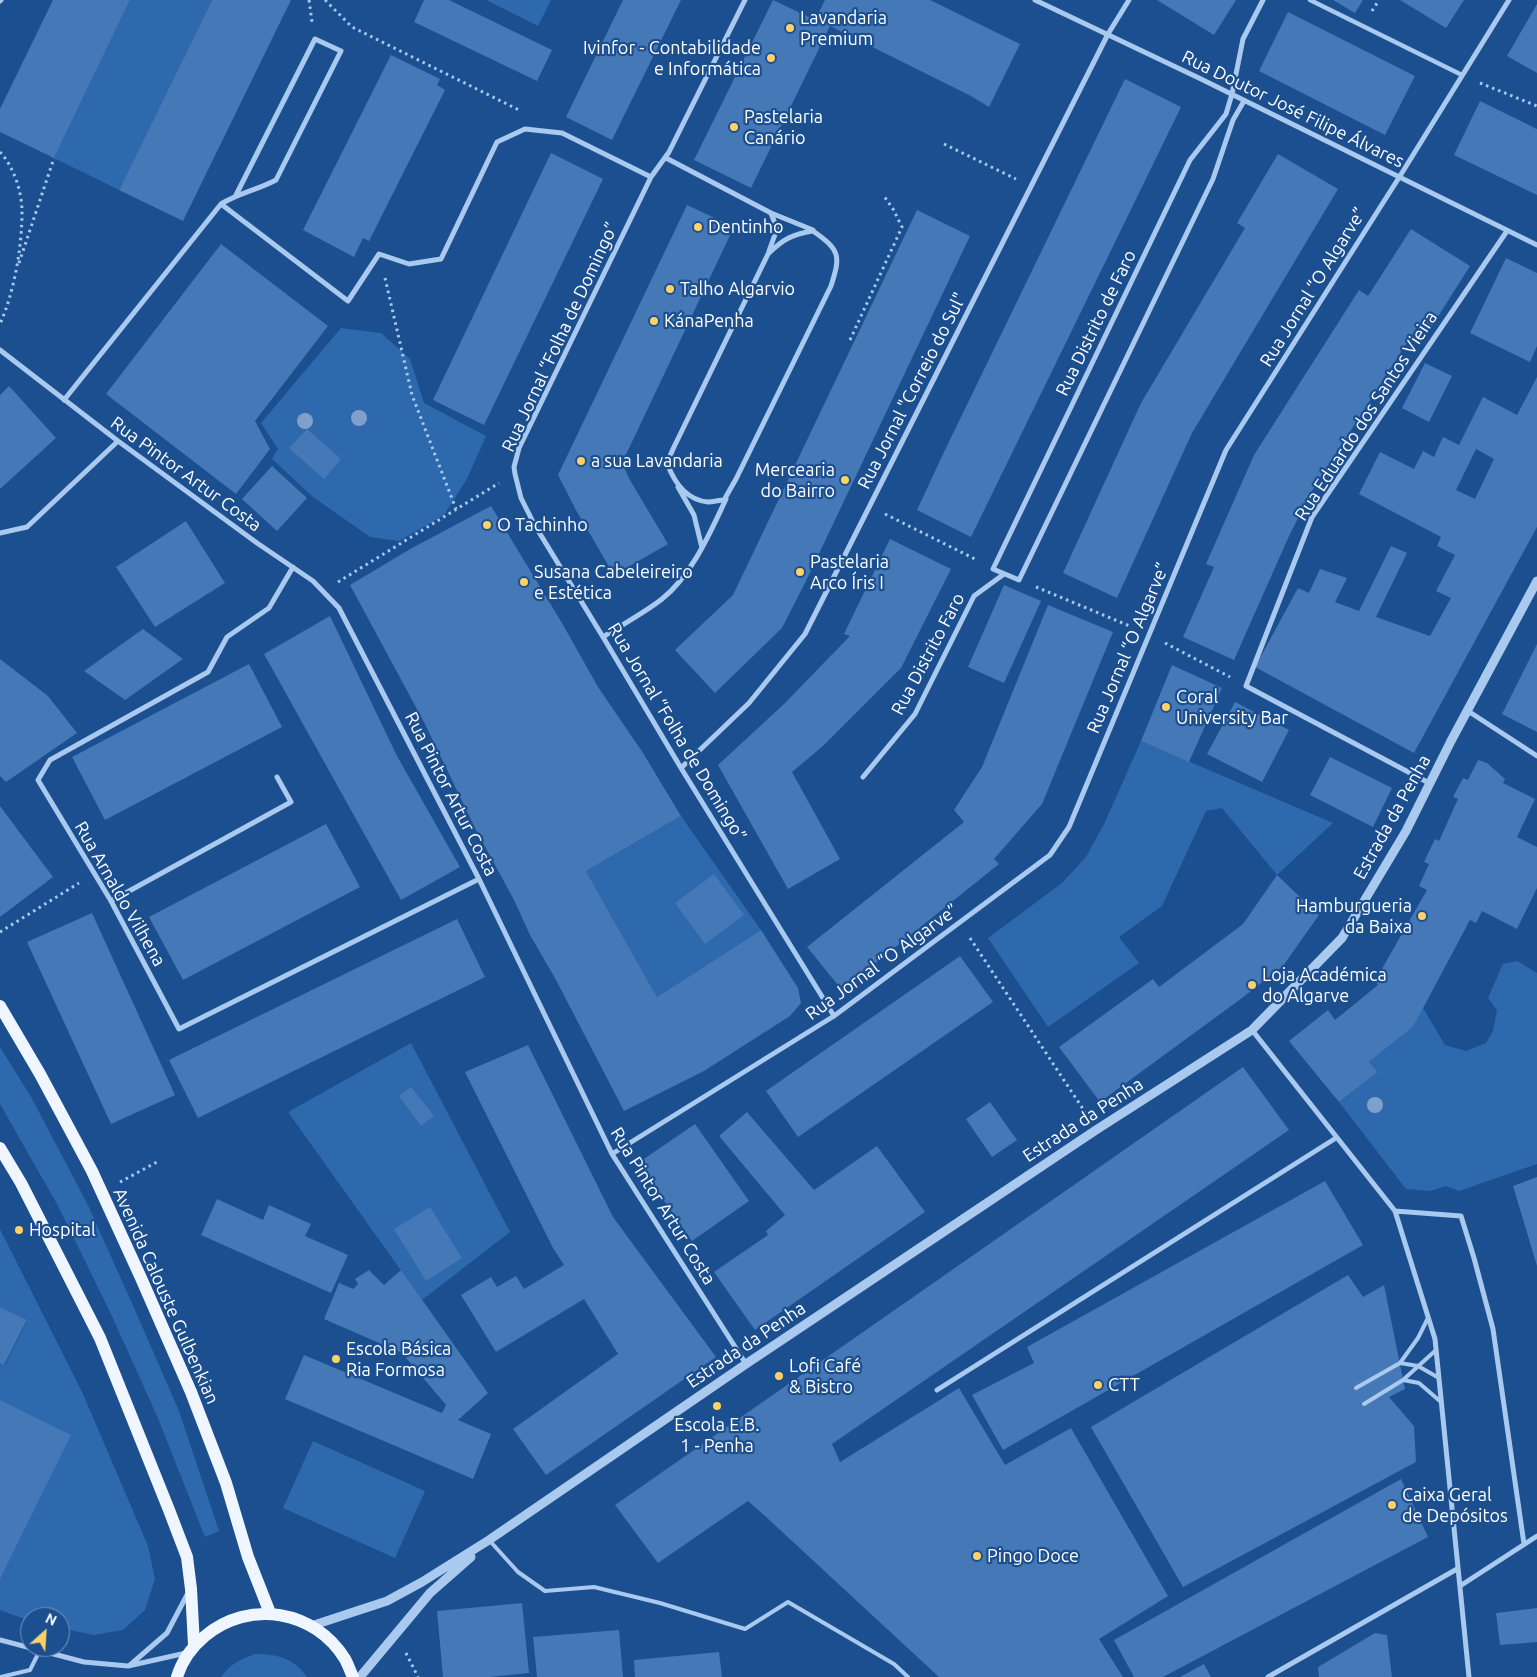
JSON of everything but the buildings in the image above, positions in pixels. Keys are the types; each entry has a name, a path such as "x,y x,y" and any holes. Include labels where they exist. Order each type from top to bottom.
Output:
{"main road":[{"name":"Avenida Calouste Gulbenkian","path":"0,1006 40,1074 102,1193 191,1392 232,1499 248,1557 270,1613"},
{"path":"0,1148 21,1183 100,1338 187,1557 191,1589 192,1649"},
{"path":"177,1677 179,1670 192,1649 216,1627 242,1616 270,1613 291,1617 311,1626 330,1640 346,1660 353,1677"}],"street":[{"name":"Rua Jornal “Folha de Domingo”","path":"745,0 666,158 651,177 519,448 514,466 521,498 534,524 681,768 834,1016"},
{"name":"Rua Doutor José Filipe Álvares","path":"1035,0 1232,94 1537,245"},
{"name":"Rua Jornal \"Correio do Sul\"","path":"681,768 749,703 805,634 1108,34 1129,0"},
{"name":"Rua Distrito de Faro","path":"994,568 1190,160 1226,114 1232,94 1242,39 1263,0"},
{"path":"1310,0 1462,75"},
{"name":"Rua Jornal “O Algarve”","path":"612,1154 834,1016 1050,856 1069,827 1226,450 1509,0"},
{"path":"64,400 221,204 236,195 259,189 276,180 341,51 315,39 236,195"},
{"path":"994,568 1019,580 1213,179 1233,120 1244,101"},
{"path":"221,204 348,301 379,254 408,264 441,259 497,142 525,129 562,133 651,177"},
{"path":"603,636 662,599 682,577 702,549 831,286 837,267 837,253 826,239 813,230 771,213 666,158"},
{"path":"702,549 694,515 674,480 667,463 768,254 776,229 771,213"},
{"path":"768,254 778,244 796,234 813,230"},
{"name":"Rua Eduardo dos Santos Vieira","path":"1429,783 1246,686 1312,517 1507,231"},
{"name":"Rua Pintor Artur Costa","path":"0,350 118,441 313,581 339,608 479,879 612,1154 746,1364"},
{"path":"0,533 27,527 118,441"},
{"path":"674,480 691,498 708,502 724,500 736,478"},
{"name":"Rua Arnaldo Vilhena","path":"293,567 269,608 227,637 208,672 50,760 38,780 111,901 179,1029 479,879"},
{"name":"Rua Distrito Faro","path":"863,777 915,714 974,596 1004,574"},
{"name":"Estrada da Penha","path":"489,1540 746,1364 1096,1130 1252,1030 1342,938 1406,831 1429,783 1537,582"},
{"path":"1468,711 1537,756"},
{"path":"111,901 292,802 277,777"},
{"path":"1252,1030 1395,1211 1435,1339 1469,1677"},
{"path":"936,1390 1336,1138"},
{"path":"1395,1211 1461,1216 1493,1329 1524,1544"},
{"path":"1460,1586 1537,1536"},
{"path":"311,1626 387,1601 422,1582 489,1540"},
{"path":"360,1677 430,1593 489,1540"},
{"path":"1268,1677 1457,1569"},
{"path":"128,1666 167,1633 191,1589"},
{"path":"0,1640 20,1645"},
{"path":"66,1657 84,1662 128,1666 192,1649"}],"lane":[{"path":"1356,1388 1400,1363 1418,1338 1428,1318"},
{"path":"1364,1404 1403,1380 1436,1350"},
{"path":"1400,1363 1418,1366 1439,1378"},
{"path":"1403,1380 1419,1384 1441,1402"},
{"path":"489,1540 518,1572 545,1592 594,1587 660,1603 745,1629 788,1602 894,1664 908,1677"},
{"path":"1,1677 30,1670 36,1657"}],"path":[{"path":"325,0 352,27 523,112"},
{"path":"1462,75 1537,106"},
{"path":"944,144 1031,186"},
{"path":"0,152 6,159 17,183 22,211 17,269"},
{"path":"0,324 54,158"},
{"path":"850,340 902,227 894,209 884,196"},
{"path":"379,254 412,395 456,509"},
{"path":"324,591 515,474"},
{"path":"869,506 994,568"},
{"path":"0,932 95,873"},
{"path":"960,923 1096,1130"},
{"path":"102,1193 157,1162"},
{"path":"403,1647 418,1677"}],"shaded area":[{"path":"130,0 212,0 119,190 54,158"},
{"path":"486,0 551,0 538,26"},
{"path":"341,328 381,333 410,359 424,403 486,436 467,479 444,515 399,541 370,537 313,497 272,459 278,449 261,423"},
{"path":"1141,741 1333,823 1277,875 1222,808 1206,811 1162,906 1119,937 1139,963 1048,1027 988,938 1062,883 1086,857 1105,822"},
{"path":"681,816 761,930 657,997 586,871"},
{"path":"1517,961 1537,973 1537,1164 1459,1191 1446,1186 1430,1191 1406,1189 1339,1102 1378,1072 1369,1062 1413,1027 1423,1008 1445,1045 1466,1051 1486,1043 1493,1031 1497,1010 1488,998 1503,964"},
{"path":"411,1043 510,1232 422,1300 288,1112"},
{"path":"0,1047 31,1097 87,1203 179,1411 219,1531 205,1537 157,1416 110,1312 57,1204 0,1104"},
{"path":"0,1229 83,1394 148,1546 155,1579 145,1610 123,1630 94,1635 70,1630 70,1607 20,1607 20,1617 0,1610 0,1363 5,1365 27,1321 0,1307"},
{"path":"313,1441 425,1491 395,1558 283,1508"},
{"path":"255,1654 278,1656 291,1661 307,1677 221,1677 236,1663"}],"place":[{"name":"Lavandaria Premium","path":"790,28"},
{"name":"Ivinfor - Contabilidade e Informática","path":"771,58"},
{"name":"Pastelaria Canário","path":"734,127"},
{"name":"Dentinho","path":"698,227"},
{"name":"Talho Algarvio","path":"670,289"},
{"name":"KánaPenha","path":"654,321"},
{"name":"a sua Lavandaria","path":"581,461"},
{"name":"Mercearia do Bairro","path":"845,480"},
{"name":"O Tachinho","path":"487,525"},
{"name":"Pastelaria Arco Íris I","path":"800,572"},
{"name":"Susana Cabeleireiro e Estética","path":"524,582"},
{"name":"Coral University Bar","path":"1166,707"},
{"name":"Hamburgueria da Baixa","path":"1422,916"},
{"name":"Loja Académica do Algarve","path":"1252,985"},
{"name":"Hospital","path":"19,1230"},
{"name":"Escola Básica Ria Formosa","path":"336,1359"},
{"name":"Lofi Café & Bistro","path":"779,1376"},
{"name":"CTT","path":"1098,1385"},
{"name":"Escola E.B. 1 - Penha","path":"717,1406"},
{"name":"Caixa Geral de Depósitos","path":"1392,1505"},
{"name":"Pingo Doce","path":"977,1556"}]}
